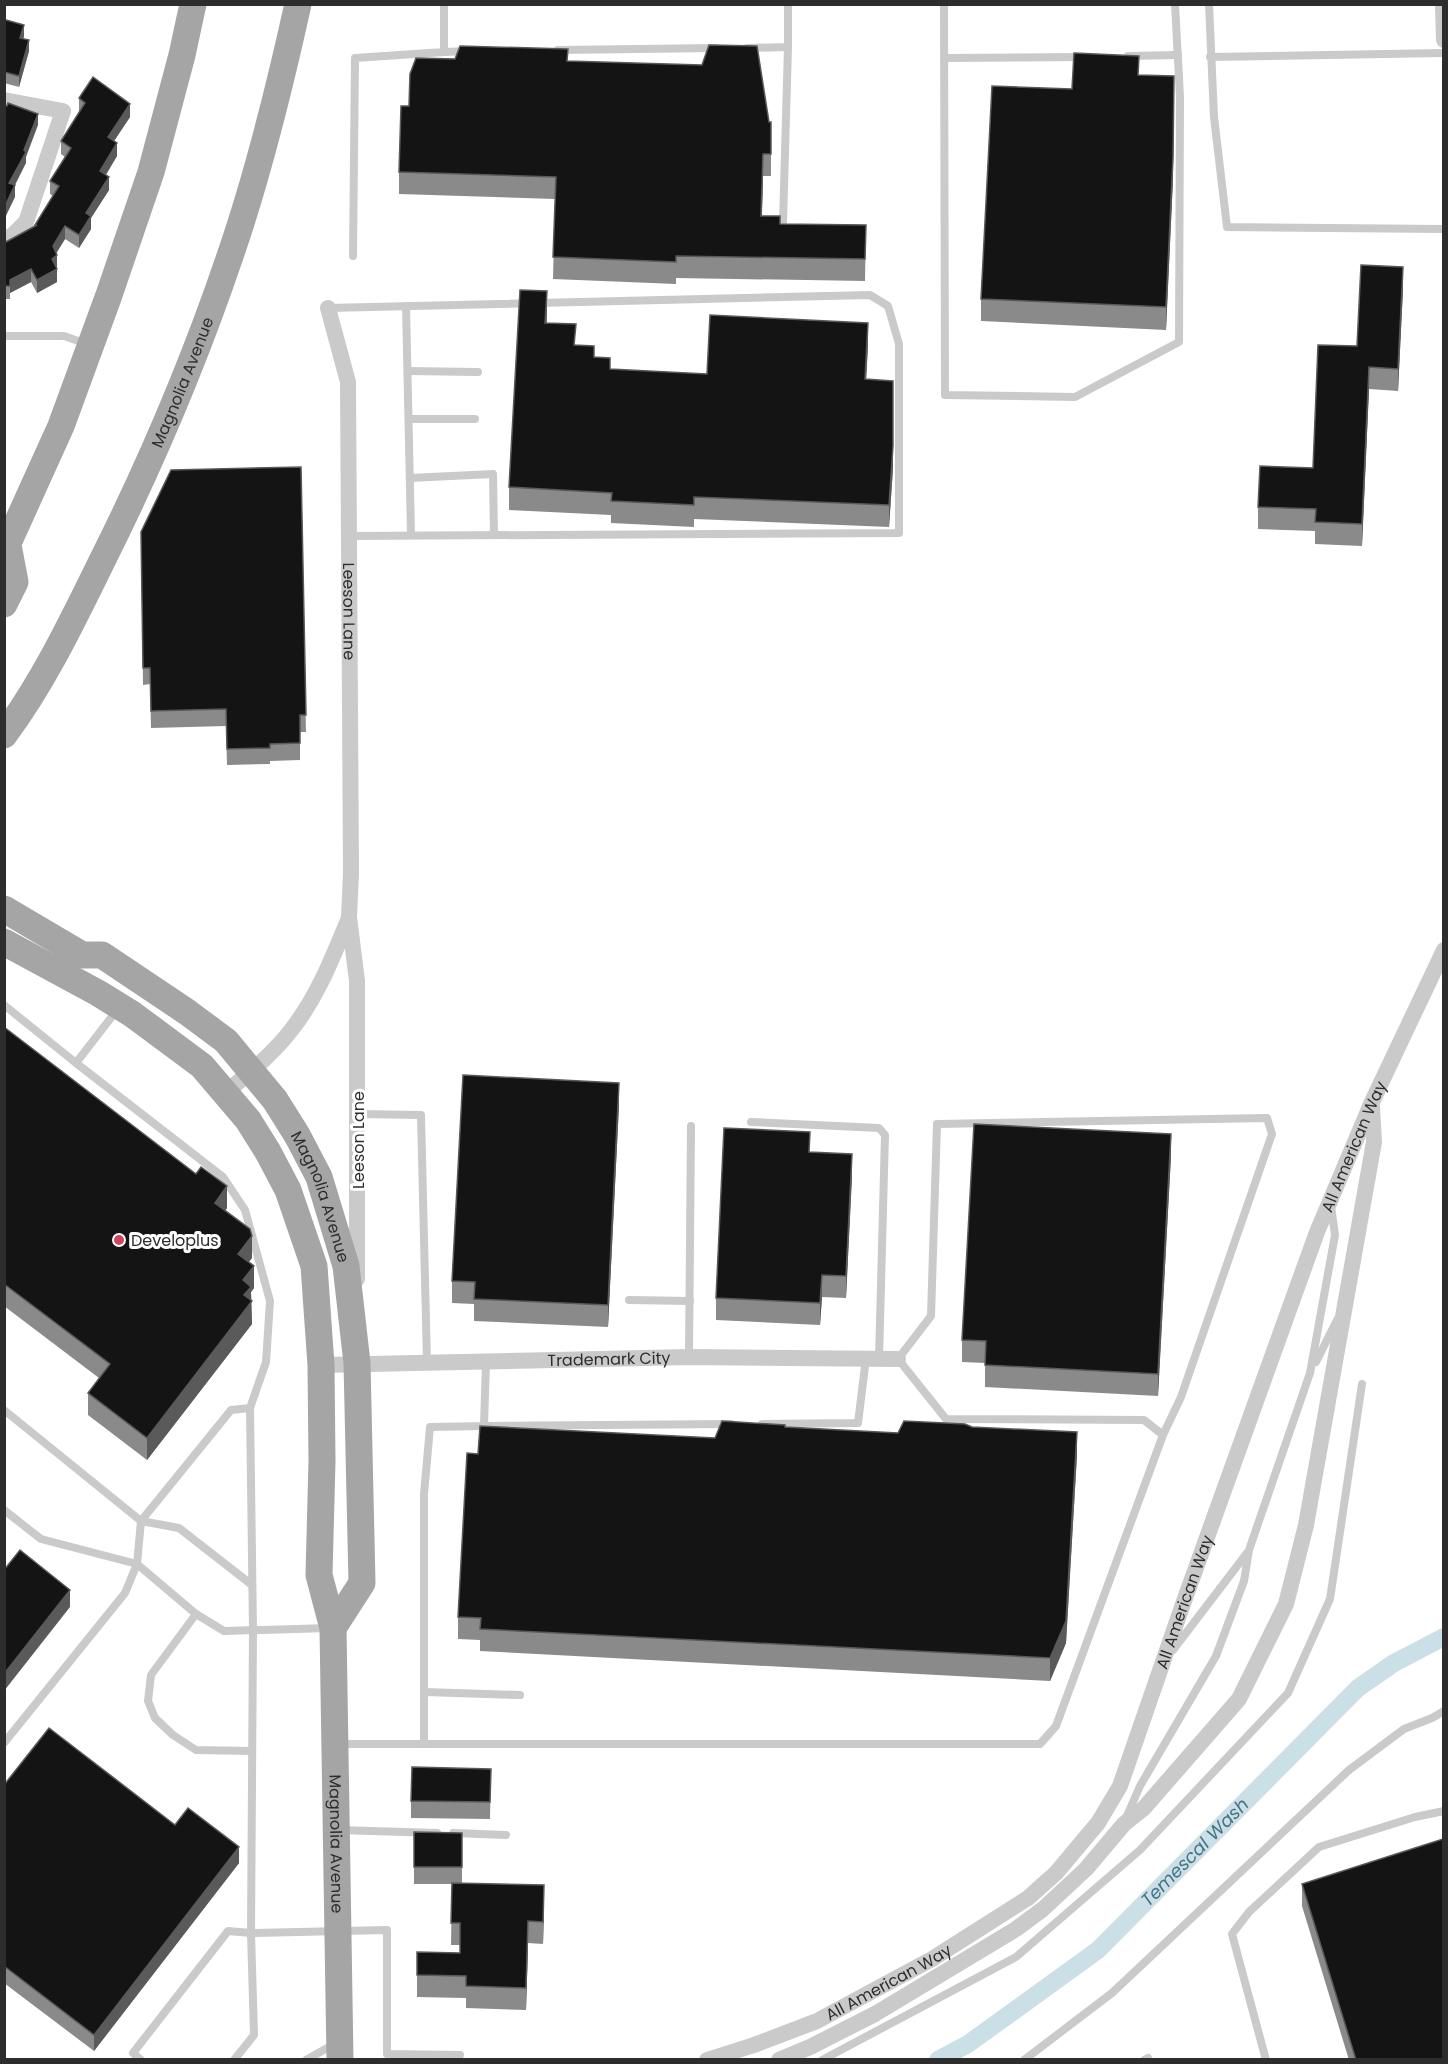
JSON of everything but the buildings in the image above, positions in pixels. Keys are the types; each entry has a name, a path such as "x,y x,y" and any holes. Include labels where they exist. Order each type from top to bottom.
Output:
{"main road":[{"path":"4,604 15,582 6,547 61,426 151,172 193,4"},
{"name":"Magnolia Avenue","path":"4,735 21,712 69,627 165,427 230,258 272,115 298,4"},
{"path":"4,753 21,712"},
{"path":"4,891 87,939 102,955"},
{"name":"Magnolia Avenue","path":"4,909 82,955 102,955 226,1041 275,1100 319,1177 346,1266 357,1363 362,1583 333,1628"},
{"name":"Magnolia Avenue","path":"4,942 120,1007 168,1039 202,1066 248,1120 268,1152 288,1190 314,1266 321,1365 322,1461 319,1575 333,1628 339,2051"}],"street":[{"path":"1443,4 1443,40"},
{"path":"4,100 63,111 26,222 10,238 4,237"},
{"name":"Leeson Lane","path":"328,308 348,382 351,873 349,917 357,981 357,1363"},
{"name":"Leeson Lane","path":"225,1093 269,1056 293,1029 308,1006 349,917"},
{"name":"All American Way","path":"707,2060 817,2021 932,1959 1028,1898 1056,1873 1098,1823 1120,1786 1313,1243 1371,1104 1443,950"},
{"name":"All American Way","path":"778,2060 810,2047 874,2014 1016,1929 1043,1909 1086,1869 1124,1824 1144,1808 1239,1699 1286,1604 1306,1526 1374,1142 1371,1104"},
{"name":"Trademark City","path":"321,1365 689,1357 898,1359"}],"lane":[{"path":"444,4 444,52"},
{"path":"783,223 788,4"},
{"path":"944,4 945,395 1075,397 1179,342 1180,97 1175,4"},
{"path":"1209,4 1214,117 1227,227 1443,229"},
{"path":"740,48 788,47"},
{"path":"551,50 728,48"},
{"path":"353,256 355,58 480,51"},
{"path":"1210,57 1443,53"},
{"path":"1119,56 1178,55"},
{"path":"945,58 1096,56"},
{"path":"328,308 870,295 888,306 899,344 899,533 349,536"},
{"path":"406,306 411,535"},
{"path":"4,336 64,336 91,346"},
{"path":"408,371 478,372"},
{"path":"409,418 475,419"},
{"path":"410,478 493,474 494,535"},
{"path":"4,1005 223,1177 245,1210 270,1301 266,1362 250,1408 253,1630 251,1933 254,2035 234,2060"},
{"path":"76,1063 120,1007"},
{"path":"358,1114 421,1115 427,1362"},
{"path":"334,1744 1040,1744 1056,1726 1163,1436 1181,1397 1272,1134 1267,1118 937,1125 931,1316 898,1359 946,1419 1144,1420 1163,1436"},
{"path":"752,1122 879,1128 885,1135 872,1358 858,1423 753,1424"},
{"path":"689,1357 691,1126"},
{"path":"1310,1373 1335,1235 1330,1200"},
{"path":"629,1300 690,1301"},
{"path":"1124,1824 1140,1786 1216,1656 1244,1581 1249,1550 1310,1373 1344,1306"},
{"path":"484,1426 486,1362"},
{"path":"822,2060 1016,1957 1140,1850 1288,1693 1330,1599 1362,1384"},
{"path":"4,1743 125,1593 137,1564 141,1521 231,1410 250,1408"},
{"path":"4,1410 141,1521 179,1528 252,1585"},
{"path":"424,1744 424,1494 430,1427 741,1424"},
{"path":"4,1510 41,1539 137,1564 196,1614 224,1631 333,1628"},
{"path":"1163,1662 1249,1550"},
{"path":"196,1614 151,1675 148,1701 155,1718 167,1730 196,1750 252,1751"},
{"path":"424,1692 520,1695"},
{"path":"1024,2060 1112,1993 1349,1770 1404,1729 1443,1711"},
{"path":"1266,2060 1232,1934 1249,1912 1319,1847 1443,1810"},
{"path":"336,1830 506,1835"},
{"path":"141,2060 133,2053 228,1931 251,1933 387,1930 387,2054 460,2055"},
{"path":"306,2060 339,2051"}],"waterway":[{"name":"Temescal Wash","path":"938,2060 968,2044 1098,1950 1358,1688 1394,1663 1444,1637"}],"place":[{"name":"Developlus","path":"119,1240"}]}
